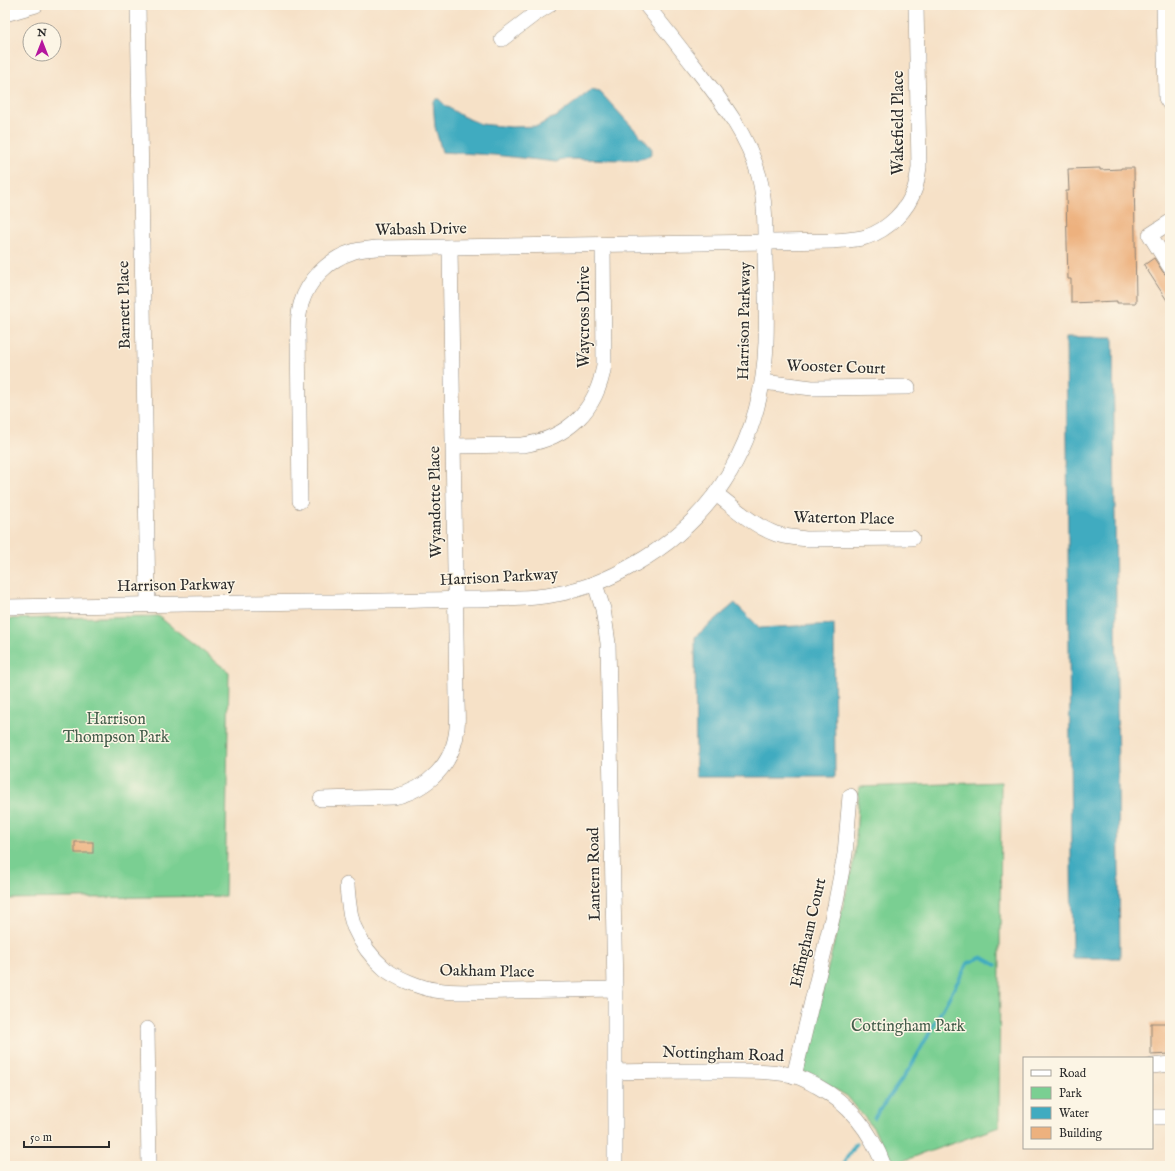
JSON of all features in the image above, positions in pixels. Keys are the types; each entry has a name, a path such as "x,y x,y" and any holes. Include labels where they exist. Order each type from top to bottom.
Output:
{"street":[{"path":"5,14 36,5"},
{"name":"Barnett Place","path":"138,5 148,604"},
{"path":"502,39 549,5"},
{"name":"Harrison Parkway","path":"5,607 456,600 537,597 568,592 595,584 622,572 650,556 679,534 716,494 729,475 750,431 758,403 765,368 766,333 764,212 760,185 754,162 742,135 720,99 646,5"},
{"name":"Wakefield Place","path":"765,242 845,240 866,237 881,230 891,223 911,199 919,167 916,5"},
{"path":"1164,5 1167,54 1166,98 1170,104"},
{"path":"1170,222 1150,235 1170,267"},
{"name":"Wabash Drive","path":"300,501 298,324 301,303 308,287 316,276 344,255 352,252 377,248 765,242"},
{"name":"Waycross Drive","path":"454,446 523,445 540,441 566,429 580,417 590,405 603,376 604,365 603,245"},
{"name":"Wyandotte Place","path":"321,799 394,797 406,794 425,784 439,771 452,749 457,728 450,247"},
{"name":"Wooster Court","path":"763,382 812,388 908,388"},
{"name":"Waterton Place","path":"716,494 762,527 789,537 807,539 912,538"},
{"name":"Lantern Road","path":"595,584 603,609 608,643 615,989 615,1166"},
{"name":"Effingham Court","path":"794,1076 835,906 845,854 850,796"},
{"name":"Oakham Place","path":"347,886 350,914 354,927 362,941 386,970 420,987 449,992 615,989"},
{"path":"147,1028 149,1166"},
{"path":"1153,1066 1170,1064"},
{"name":"Nottingham Road","path":"615,1072 767,1071 794,1076 835,1097 848,1109 869,1133 884,1166"},
{"path":"1153,1117 1170,1117"}],"green space":[{"name":"Harrison Thompson Park","path":"158,616 229,672 225,896 5,899 5,619"},
{"name":"Cottingham Park","path":"1001,782 999,1127 891,1165 874,1129 847,1096 803,1071 855,856 859,787"}],"water":[{"path":"591,90 600,92 648,144 652,149 648,157 632,160 567,159 556,162 494,155 442,152 435,127 433,101 436,99 439,99 446,106 462,116 481,124 511,127 538,126 556,117"},
{"path":"1066,337 1113,337 1120,958 1072,958"},
{"path":"735,603 760,628 834,624 835,777 696,777 695,637"}],"building":[{"path":"1100,168 1100,170 1134,168 1136,303 1117,303 1117,301 1071,303 1071,279 1068,279 1067,243 1066,191 1069,191 1068,169"},
{"path":"1154,258 1163,272 1170,276 1170,305 1144,265"},
{"path":"75,842 93,842 93,853 75,853"},
{"path":"1151,1023 1170,1023 1170,1054 1151,1055"}],"waterway":[{"path":"874,1118 910,1068 968,963 982,957 996,965"},
{"path":"842,1166 856,1143"}]}
